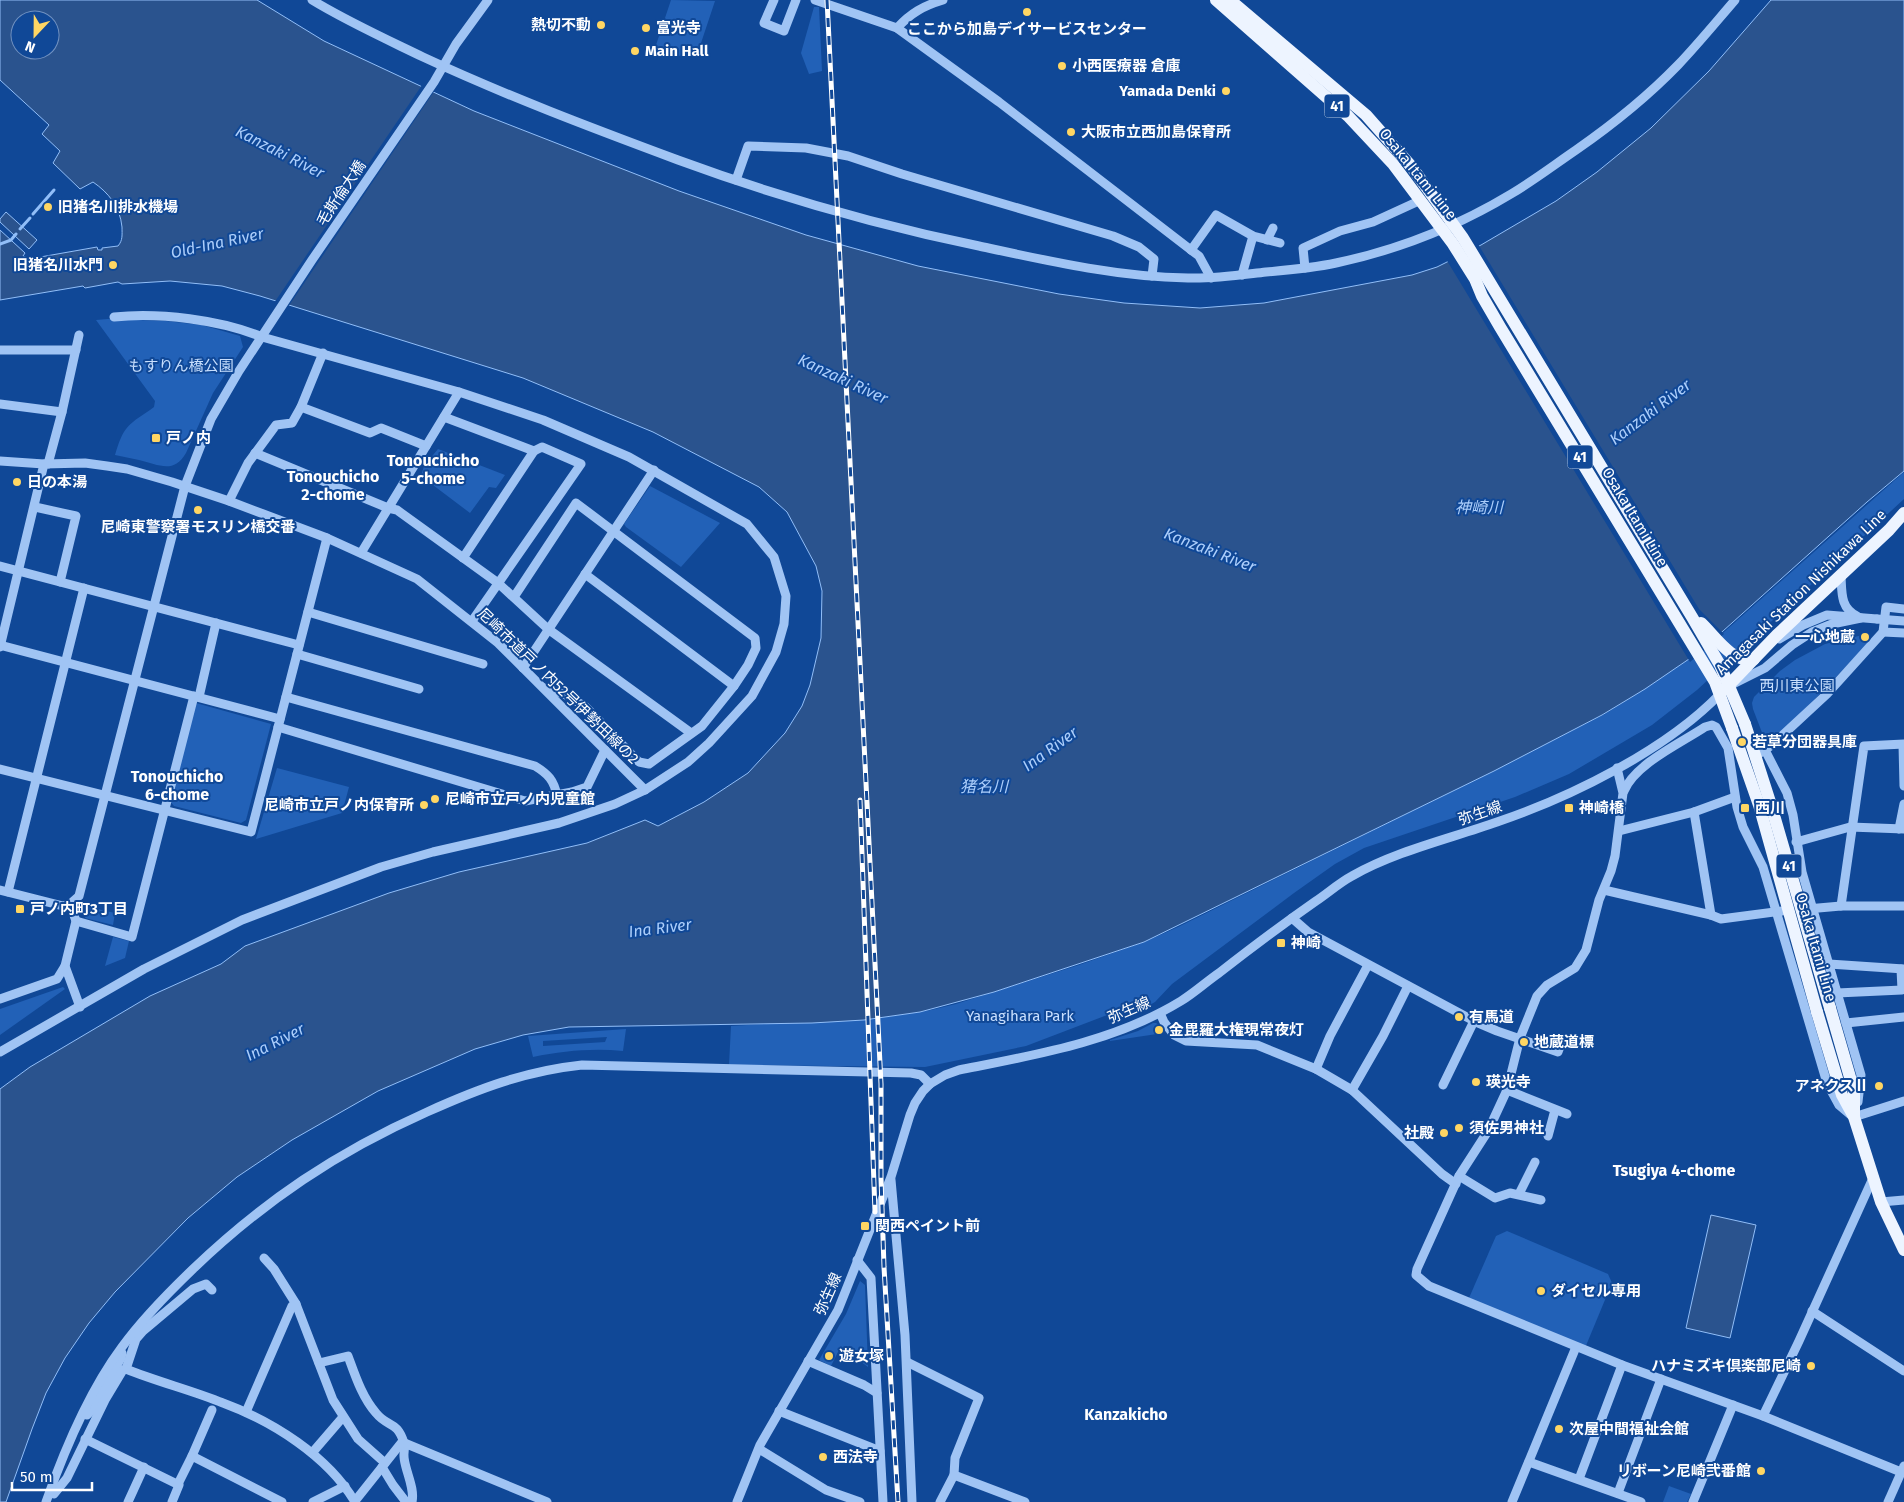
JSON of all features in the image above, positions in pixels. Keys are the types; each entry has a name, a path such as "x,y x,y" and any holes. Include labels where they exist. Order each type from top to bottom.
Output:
{"main road":[{"name":"Osaka Itami Line","path":"1216,0 1348,116 1393,164 1421,200 1449,229 1482,296 1500,327 1745,724 1771,805 1824,1010 1842,1095 1854,1117 1881,1202 1904,1250"},
{"name":"Osaka Itami Line","path":"1230,0 1366,115 1411,166 1692,617 1722,684 1732,728 1759,805 1824,1010"},
{"name":"Amagasaki Station Nishikawa Line","path":"1722,684 1756,656 1842,576 1904,513"},
{"path":"1692,617 1740,659 1756,656"}],"street":[{"path":"312,0 441,69 544,110 736,180 824,208 921,234 1081,267 1152,276 1211,278 1337,263 1449,229 1512,194 1602,132 1676,67 1735,0"},
{"name":"毛斯倫大橋","path":"70,904 76,900 81,892 185,486 206,432 219,404 264,334 456,44 488,0"},
{"path":"774,0 764,23 784,31 796,0"},
{"path":"815,0 835,3 897,28 999,102 1199,256 1211,278"},
{"path":"897,28 910,14 925,5 943,0"},
{"path":"736,180 748,146 806,148 848,156 902,174 1113,236 1139,247 1154,259 1152,276"},
{"path":"1305,268 1302,248 1340,231 1373,222 1421,200"},
{"path":"1191,250 1216,215 1253,236 1280,243"},
{"path":"1267,240 1273,228"},
{"path":"1242,275 1253,236"},
{"path":"0,1052 144,969 242,920 296,898 381,867 433,852 585,816 645,790 688,762 709,743 752,696 776,652 784,624 786,596 774,557 746,524 629,457 543,420 459,392 323,354 264,334 157,315 114,317"},
{"path":"79,335 62,412 46,464 0,646 197,696 525,801 557,796 587,787 605,750"},
{"path":"0,350 76,350"},
{"path":"229,501 244,470 276,426 292,423 301,407 323,354"},
{"path":"361,553 459,392"},
{"path":"0,404 62,412"},
{"path":"301,407 370,433 381,428 426,446"},
{"path":"444,417 534,451"},
{"path":"463,558 534,451 542,447 581,464 472,621"},
{"path":"255,453 397,510 498,582 548,629 691,733"},
{"name":"尼崎市道戸ノ内52号伊勢田線の2","path":"0,461 46,464 85,463 117,467 185,486 327,538 417,579 498,643 645,790"},
{"path":"523,668 654,470"},
{"path":"514,597 576,503 755,638 756,648 734,686 702,726 648,764 639,762 586,707 564,694 543,688"},
{"path":"35,507 76,516 60,582"},
{"path":"0,769 251,832 327,538"},
{"path":"0,566 299,644"},
{"path":"585,574 734,686"},
{"path":"1842,576 1844,603 1850,612 1861,618"},
{"path":"0,999 57,979 65,966 76,922 70,904 63,906 4,891 37,778 84,588"},
{"path":"1731,762 1765,750 1832,688 1883,632 1886,607 1904,609"},
{"path":"308,612 483,664"},
{"path":"1756,656 1784,635 1827,615 1904,621"},
{"name":"弥生線","path":"737,1502 759,1449 838,1310 891,1177 910,1115 923,1091 930,1084 945,1075 959,1070 1076,1045 1129,1027 1160,1013 1183,999 1351,876 1387,859 1500,821 1549,803 1582,788 1666,738 1710,704 1722,684 1765,668 1792,645 1812,632 1832,624 1861,618"},
{"path":"76,922 132,937 164,811 216,623"},
{"path":"1883,632 1904,633"},
{"path":"297,654 419,689"},
{"path":"286,697 535,766 546,773 555,784 557,796"},
{"path":"1623,793 1629,781 1641,769 1682,741 1710,725 1716,727 1728,748 1735,798 1743,827 1763,867 1831,1092 1839,1105 1854,1117"},
{"path":"1841,906 1854,827 1864,746 1903,745 1904,786"},
{"path":"1765,750 1785,787 1792,809 1802,872 1861,1074 1854,1117"},
{"path":"1617,768 1623,793 1619,831 1613,865 1586,950 1575,968 1547,985 1539,994 1520,1038 1507,1090 1488,1131 1458,1180 1417,1268 1416,1275 1429,1286 1576,1347 1903,1468 1888,1502"},
{"path":"1619,831 1694,812 1735,798"},
{"path":"1796,842 1854,827 1901,829 1904,804"},
{"path":"1694,812 1711,915"},
{"path":"1604,890 1721,919 1841,906 1904,906"},
{"path":"1292,918 1308,932 1474,1021 1520,1038 1557,1055 1562,1041"},
{"path":"1829,964 1902,969 1902,990 1837,993"},
{"path":"1316,1069 1330,1036 1368,965"},
{"path":"65,966 80,1007"},
{"path":"1352,1090 1383,1036 1408,986"},
{"path":"1160,1013 1174,1035 1186,1041 1257,1045 1316,1069 1352,1090 1442,1174 1495,1198 1510,1193 1541,1200"},
{"path":"1846,1023 1904,1017"},
{"path":"1443,1085 1474,1021"},
{"path":"46,1502 67,1478 105,1400 123,1370 126,1369 138,1332 172,1289 239,1227 290,1187 372,1138 457,1098 508,1079 553,1068 582,1066 911,1072 921,1076 930,1084"},
{"path":"1507,1090 1567,1114"},
{"path":"1854,1117 1904,1101"},
{"path":"1548,1136 1555,1110"},
{"path":"1519,1194 1535,1162"},
{"path":"891,1177 906,1362 912,1502"},
{"path":"1763,1416 1873,1178"},
{"path":"1881,1202 1904,1200"},
{"path":"264,1258 274,1269 296,1304 333,1400 358,1439 384,1465 396,1491 406,1502"},
{"path":"857,1260 871,1278 883,1502"},
{"path":"52,1496 85,1414 92,1410 121,1358 123,1345 193,1289 206,1284 212,1290"},
{"path":"246,1412 292,1306 296,1304"},
{"path":"1812,1312 1904,1371"},
{"path":"1512,1502 1576,1347"},
{"path":"319,1364 348,1356 356,1380 375,1412 400,1430 405,1443 403,1450 414,1494 412,1502"},
{"path":"808,1361 864,1385 877,1393"},
{"path":"906,1362 979,1398 955,1458 954,1475 940,1502"},
{"path":"1579,1480 1622,1365"},
{"path":"126,1369 159,1382 223,1402 246,1412 312,1453 345,1486 355,1502 402,1442 547,1502"},
{"path":"1618,1493 1661,1379"},
{"path":"1693,1502 1733,1405"},
{"path":"172,1502 178,1484 212,1410"},
{"path":"779,1411 880,1451"},
{"path":"85,1414 86,1439"},
{"path":"312,1453 343,1417"},
{"path":"86,1439 178,1484"},
{"path":"759,1449 826,1490 860,1502"},
{"path":"192,1456 282,1502"},
{"path":"1529,1462 1641,1502"},
{"path":"128,1502 144,1467"},
{"path":"954,1475 1025,1502"},
{"path":"313,1502 345,1486"}],"green space":[{"path":"671,0 715,1 697,55 652,57"},
{"path":"814,7 819,7 822,71 809,74 801,53"},
{"name":"もすりん橋公園","path":"96,320 166,321 202,325 240,336 243,347 213,393 186,453 176,464 165,466 115,455 127,428 154,407 155,401"},
{"path":"438,449 505,475 496,488 489,487 470,513 421,476 424,466"},
{"name":"Yanagihara Park","path":"1904,472 1904,499 1697,690 1652,725 1569,774 1515,797 1364,848 1335,864 1172,984 1155,1002 1139,1011 1136,1004 1026,1046 925,1067 729,1065 731,1026 886,1017 931,1010 956,1004 1079,965 1144,942 1178,927 1463,786 1603,715 1686,661 1724,632"},
{"path":"650,486 720,523 681,567 624,524"},
{"name":"西川東公園","path":"1867,634 1870,641 1819,695 1771,742 1766,743 1753,709 1754,697 1780,671 1795,660 1825,644"},
{"path":"196,703 271,724 246,820 241,823 174,806 170,801"},
{"path":"277,768 349,787 342,813 256,839"},
{"path":"88,907 115,913 113,925 85,918"},
{"path":"113,937 129,941 125,958 105,966"},
{"path":"63,987 65,989 0,1035 0,1009"},
{"path":"1153,1023 1160,1026 1155,1030 1157,1034 1110,1041 1138,1031"},
{"path":"626,1029 623,1051 578,1051 533,1057 528,1036","holes":["607,1037 605,1042 543,1046 543,1041"]},
{"name":"ダイセル専用","path":"1507,1231 1608,1274 1612,1283 1585,1348 1469,1298 1496,1236"},
{"path":"860,1281 865,1285 868,1367 852,1355 839,1350 831,1366 819,1360 846,1314"},
{"path":"1669,1486 1691,1494 1687,1502 1663,1502"}],"water":[{"path":"0,0 257,0 324,41 474,111 679,191 806,235 918,266 1059,294 1124,303 1200,308 1264,303 1412,275 1437,267 1481,245 1556,201 1597,172 1651,128 1709,71 1771,0 1904,0 1904,471 1723,631 1689,659 1645,689 1602,715 1494,771 1144,942 994,992 920,1012 864,1020 812,1023 569,1027 523,1035 475,1049 378,1091 292,1140 237,1177 188,1218 115,1292 89,1323 65,1358 46,1393 6,1502 0,1502 0,1089 30,1067 150,996 221,964 245,946 389,893 459,872 587,843 645,820 658,826 704,802 748,773 785,733 802,706 810,685 821,638 822,591 816,566 787,512 759,487 653,432 523,378 260,296 222,286 170,281 122,284 118,282 0,300 0,230 25,253 23,256 29,259 97,247 98,250 102,250 102,248 118,246 120,244 121,220 109,196 93,182 80,189 53,163 60,151 42,134 49,125 0,80"},
{"path":"6,212 37,240 29,249 0,222 0,219"},
{"path":"1711,1215 1756,1225 1730,1338 1686,1328"}],"pier":[{"path":"422,85 435,90 288,307 274,303"},
{"path":"1478,244 1699,609 1724,634 1690,662 1446,259"}],"waterway":[{"path":"33,214 54,190"},
{"path":"20,229 30,218"},
{"path":"0,244 11,240 16,234"}],"railway":[{"path":"827,0 881,1084 881,1178 884,1267 898,1502"},
{"path":"860,800 875,1212"}],"place":[{"name":"ここから加島デイサービスセンター","path":"1027,12"},
{"name":"熱切不動","path":"601,25"},
{"name":"富光寺","path":"646,28"},
{"name":"Main Hall","path":"635,51"},
{"name":"小西医療器 倉庫","path":"1062,66"},
{"name":"Yamada Denki","path":"1226,91"},
{"name":"大阪市立西加島保育所","path":"1071,132"},
{"name":"旧猪名川排水機場","path":"48,207"},
{"name":"旧猪名川水門","path":"113,265"},
{"name":"戸ノ内","path":"156,438"},
{"name":"日の本湯","path":"17,482"},
{"name":"尼崎東警察署モスリン橋交番","path":"198,510"},
{"name":"一心地蔵","path":"1865,637"},
{"name":"若草分団器具庫","path":"1742,742"},
{"name":"尼崎市立戸ノ内児童館","path":"435,799"},
{"name":"尼崎市立戸ノ内保育所","path":"424,805"},
{"name":"神崎橋","path":"1569,808"},
{"name":"西川","path":"1745,808"},
{"name":"戸ノ内町3丁目","path":"20,909"},
{"name":"神崎","path":"1281,943"},
{"name":"有馬道","path":"1459,1017"},
{"name":"金毘羅大権現常夜灯","path":"1159,1030"},
{"name":"地蔵道標","path":"1524,1042"},
{"name":"瑛光寺","path":"1476,1082"},
{"name":"アネクスⅡ","path":"1879,1086"},
{"name":"須佐男神社","path":"1459,1128"},
{"name":"社殿","path":"1444,1133"},
{"name":"関西ペイント前","path":"865,1226"},
{"name":"ダイセル専用","path":"1541,1291"},
{"name":"遊女塚","path":"829,1356"},
{"name":"ハナミズキ倶楽部尼崎","path":"1811,1366"},
{"name":"次屋中間福祉会館","path":"1559,1429"},
{"name":"西法寺","path":"823,1457"},
{"name":"リボーン尼崎弐番館","path":"1761,1471"}],"district":[{"name":"Tonouchicho 5-chome","path":"433,469"},
{"name":"Tonouchicho 2-chome","path":"333,485"},
{"name":"Tonouchicho 6-chome","path":"177,785"},
{"name":"Tsugiya 4-chome","path":"1674,1170"},
{"name":"Kanzakicho","path":"1126,1414"}],"water label":[{"name":"Kanzaki River","path":"280,152"},
{"name":"Old-Ina River","path":"217,243"},
{"name":"Kanzaki River","path":"843,379"},
{"name":"Kanzaki River","path":"1650,412"},
{"name":"神崎川","path":"1479,507"},
{"name":"Kanzaki River","path":"1210,550"},
{"name":"Ina River","path":"1050,749"},
{"name":"猪名川","path":"984,786"},
{"name":"Ina River","path":"660,928"},
{"name":"Ina River","path":"275,1042"}]}
